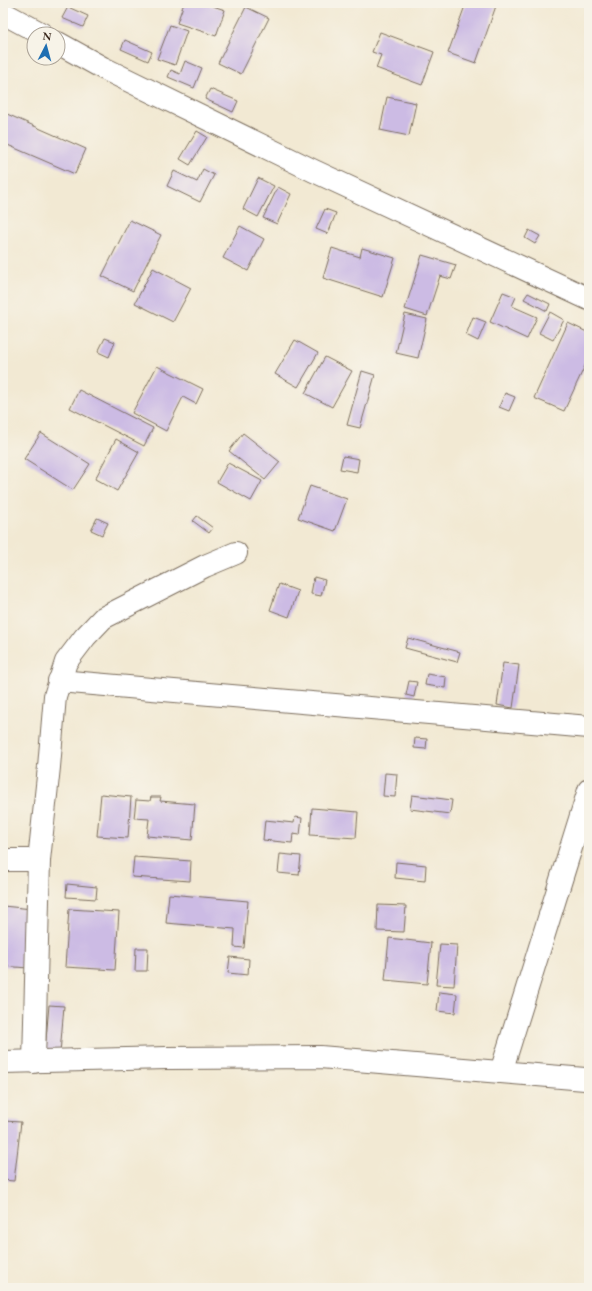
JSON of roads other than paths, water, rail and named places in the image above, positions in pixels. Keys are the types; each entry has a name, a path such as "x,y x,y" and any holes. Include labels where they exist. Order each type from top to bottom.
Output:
{"street":[{"path":"3,13 27,26"},
{"path":"66,47 110,71 314,171 589,299"},
{"path":"34,1062 39,860 55,696 66,662 84,637 103,618 205,566 236,553"},
{"path":"59,681 589,728"},
{"path":"501,1072 589,790"},
{"path":"3,860 39,860"},
{"path":"3,1062 167,1058 320,1057 589,1080"}]}
